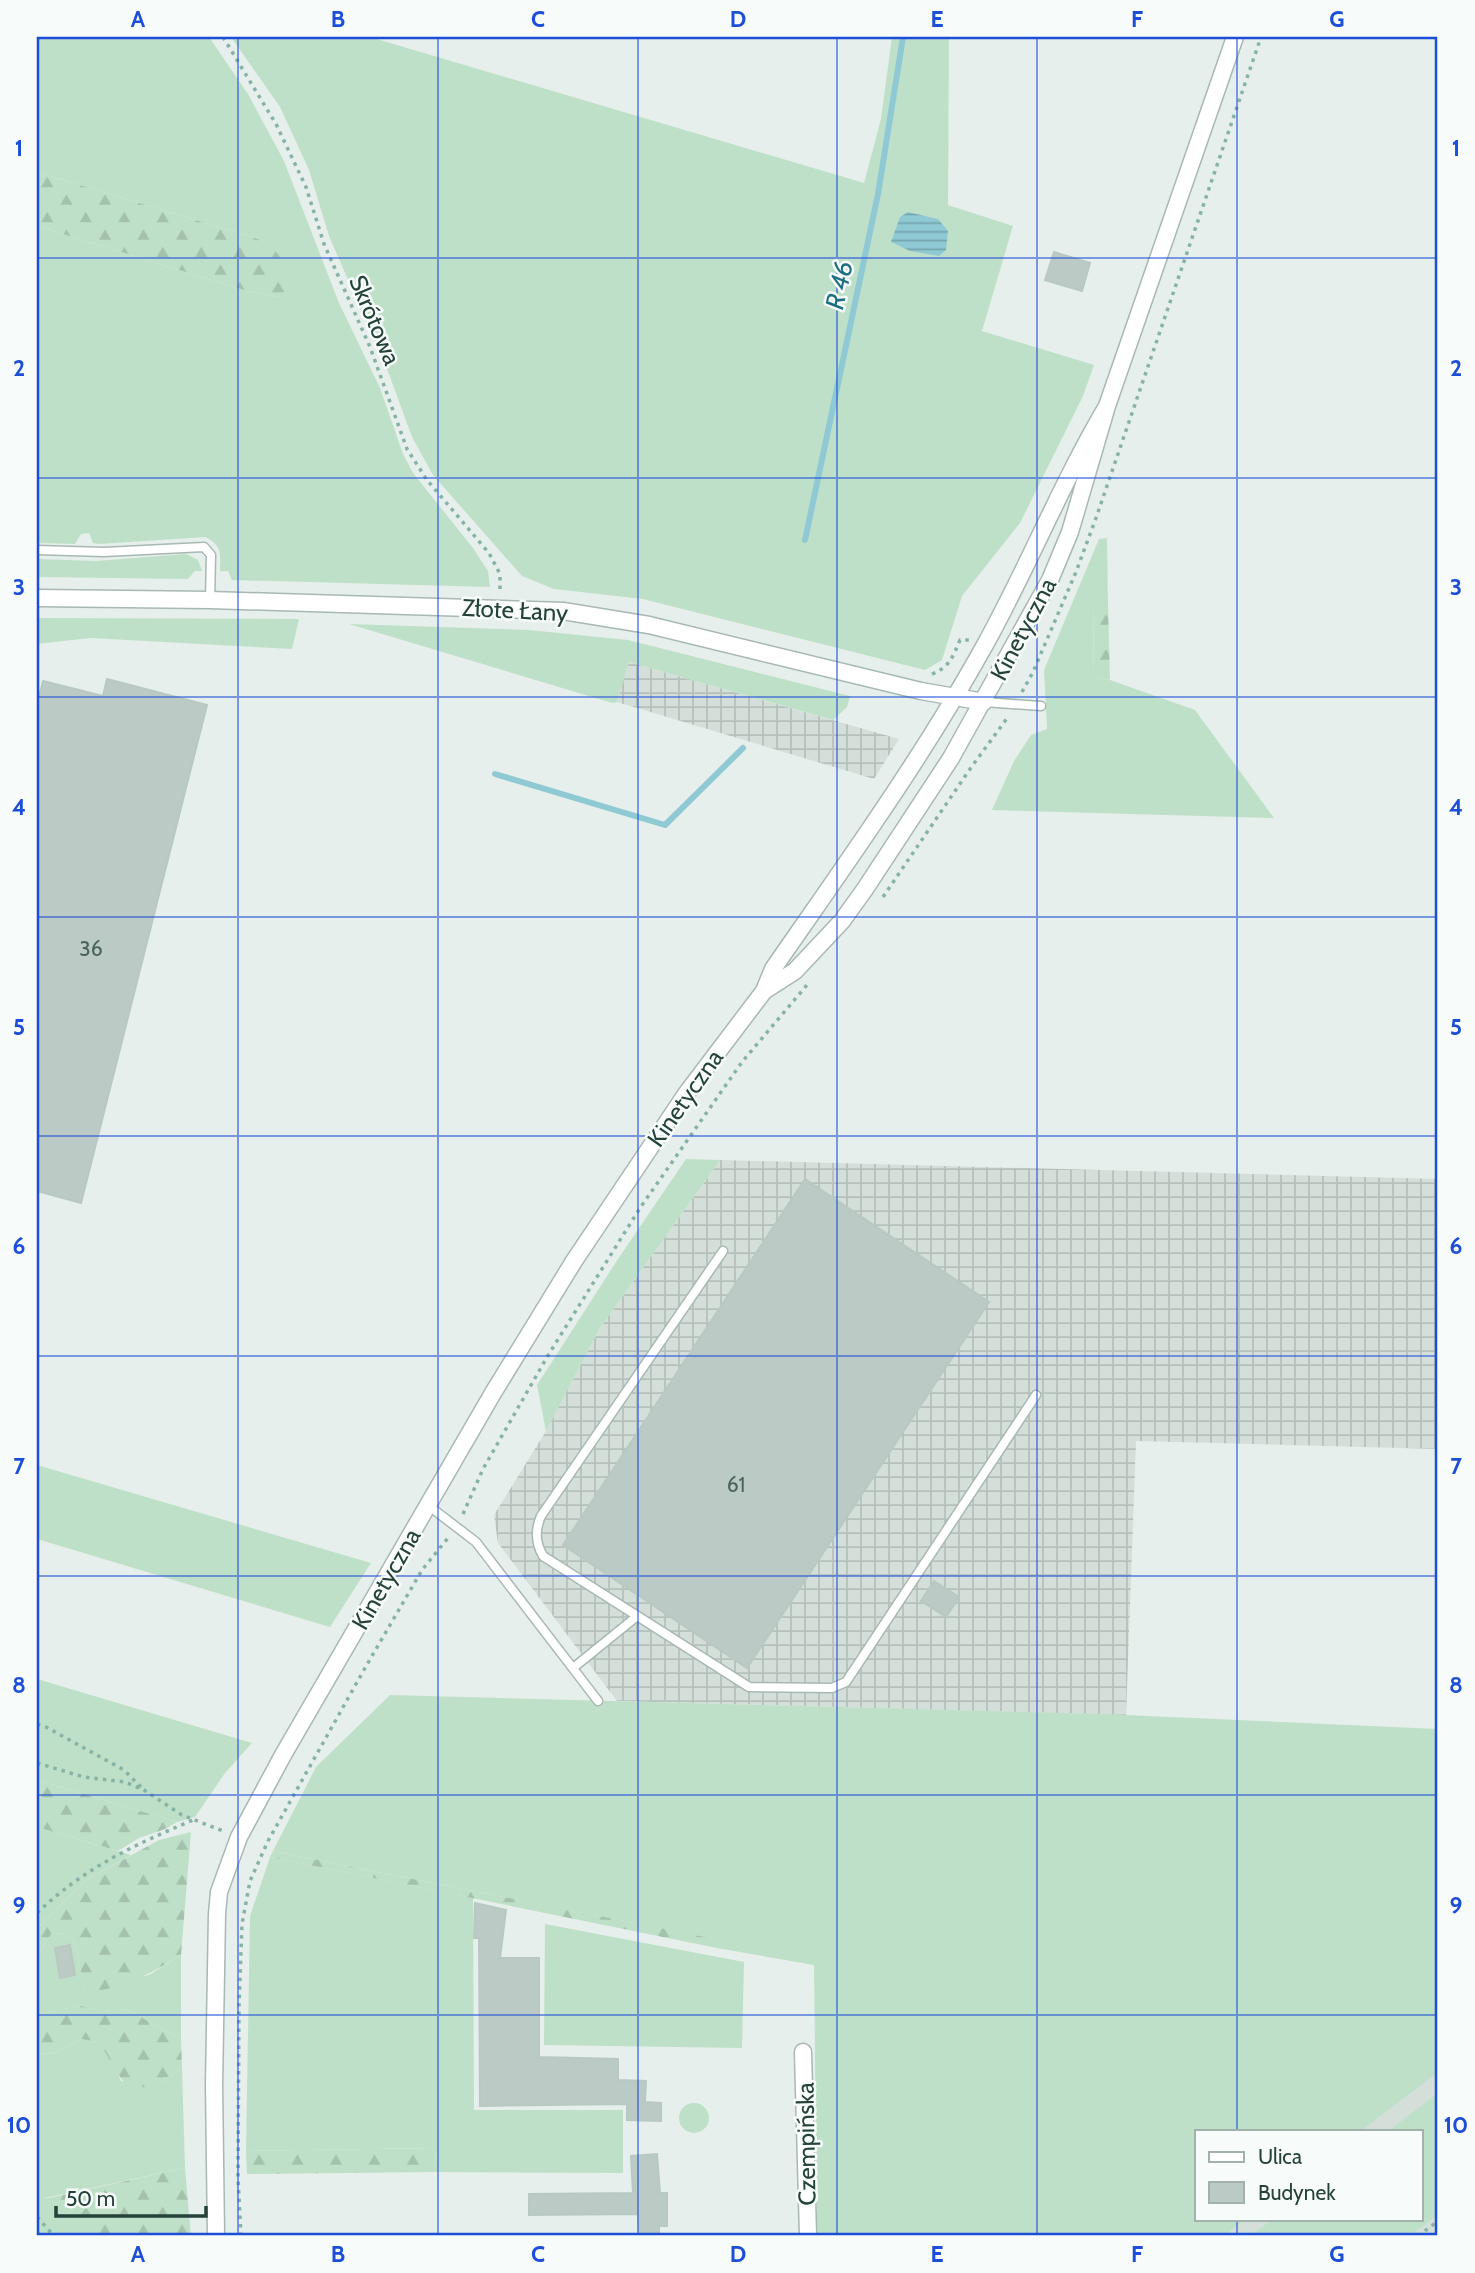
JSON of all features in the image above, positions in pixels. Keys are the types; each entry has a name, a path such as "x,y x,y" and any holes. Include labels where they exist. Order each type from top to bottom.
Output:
{"street":[{"name":"Kinetyczna","path":"764,992 795,971 842,921 928,795 984,702 1050,580 1070,532 1107,406 1235,37"},
{"name":"Kinetyczna","path":"216,2236 214,2072 217,1914 219,1892 239,1837 283,1755 493,1393 574,1261 686,1094 764,992 773,969 902,784 984,646 1027,565 1080,452 1107,406"},
{"name":"Złote Łany","path":"37,598 210,600 563,611 649,625 984,702"},
{"name":"Czempińska","path":"803,2052 808,2236"}],"lane":[{"path":"37,550 104,552 204,547 211,555 210,600"},
{"path":"984,702 1041,706"},
{"path":"723,1251 538,1523 537,1540 543,1556 749,1687 832,1688 846,1682 1036,1395"},
{"path":"429,1506 456,1524 476,1542 598,1700"},
{"path":"573,1668 636,1617"}],"path":[{"name":"Skrótowa","path":"223,37 276,124 306,187 324,244 370,347 407,449 427,480 489,552 499,574 500,608"},
{"path":"877,905 1004,724 1032,672 1092,529 1261,37"},
{"path":"928,675 946,667 954,657 960,640 975,641"},
{"path":"241,2236 238,2178 242,1924 250,1881 268,1841 422,1570 463,1514 483,1469 547,1357 639,1208 742,1062 814,978"},
{"path":"37,1724 124,1770 144,1790"},
{"path":"37,1763 84,1777 125,1782 144,1790 193,1821 239,1837"},
{"path":"37,1913 63,1888 101,1863 193,1821"},
{"path":"37,2217 54,2236"},
{"path":"1418,2236 1438,2221"}],"shaded area":[{"path":"629,662 899,739 874,779 617,702"},
{"path":"720,1160 1438,1179 1438,1449 1136,1441 1126,1715 617,1701 498,1543 494,1515 546,1431 600,1328"},
{"path":"1438,2055 1438,2236 1201,2236 1222,2220 1422,2220 1422,2130 1339,2130"}],"green space":[{"path":"37,37 209,37 248,94 284,161 339,303 380,388 403,454 413,473 473,548 488,571 490,587 232,580 228,571 220,571 218,547 206,537 99,544 93,543 89,533 81,534 75,544 37,543 37,226 247,291 280,297 268,242 37,172"},
{"path":"231,37 370,37 864,183 881,119 892,37 949,37 948,205 1013,226 982,331 1094,365 1083,396 1020,523 962,596 942,660 925,670 643,599 554,589 522,576 433,475 412,437 389,374 329,236 309,170 280,107"},
{"path":"37,172 268,242 285,263 293,290 280,297 247,291 37,226"},
{"path":"1107,538 1108,603 1094,603 1093,677 1110,680 1195,710 1274,818 992,810 1014,761 1031,735 1047,729 1044,670 1099,539"},
{"path":"186,554 198,560 202,571 195,571 188,579 37,577 37,559 96,561"},
{"path":"1094,603 1108,603 1110,680 1093,677"},
{"path":"37,618 299,619 292,649 90,638 37,644"},
{"path":"349,624 529,630 628,640 850,696 847,707 833,720 629,662 617,702 612,703"},
{"path":"686,1159 720,1160 600,1328 546,1431 537,1385"},
{"path":"37,1465 371,1563 330,1627 37,1539"},
{"path":"37,1679 252,1743 225,1773 195,1817 177,1822 37,1780"},
{"path":"390,1695 1102,1714 1438,1729 1438,2072 1362,2130 1195,2130 1195,2220 1245,2220 1223,2236 817,2236 814,1965 717,1948 719,1940 273,1851 316,1767"},
{"path":"37,1780 177,1822 139,1838 118,1851 37,1827"},
{"path":"37,1827 131,1855 86,1880 37,1929"},
{"path":"191,1832 181,1955 137,1979 89,1992 84,1990 76,1945 66,1934 52,1933 37,1955 37,1929 86,1880 159,1840"},
{"path":"273,1851 720,1940 717,1948 270,1857"},
{"path":"270,1857 473,1898 474,2110 623,2110 623,2173 435,2172 436,2148 246,2151 250,1916"},
{"path":"545,1924 744,1962 742,2048 544,2045"},
{"path":"52,1933 66,1934 76,1945 84,1989 149,1975 181,1955 181,2039 126,2009 103,2011 81,2006 37,2016 37,1955"},
{"path":"81,2006 103,2011 126,2009 181,2039 182,2068 156,2085 131,2089 121,2079 98,2042 81,2039 56,2052 37,2055 37,2016"},
{"path":"81,2039 98,2042 111,2058 121,2081 156,2085 182,2068 185,2168 45,2198 78,2236 37,2236 37,2055 56,2052"},
{"path":"1438,2093 1438,2215 1410,2236 1250,2236 1272,2220 1422,2220 1422,2130 1389,2130"},
{"path":"694,2103 704,2108 709,2118 704,2128 694,2133 684,2128 679,2118 684,2108"},
{"path":"436,2148 435,2172 247,2174 246,2151"},
{"path":"185,2168 191,2236 78,2236 44,2199"}],"water":[{"path":"908,212 938,219 948,231 946,250 939,256 910,251 891,242 900,217"}],"building":[{"path":"1054,252 1090,263 1082,291 1045,280"},
{"path":"107,679 207,705 81,1203 37,1191 37,696 39,697 43,681 103,696"},
{"path":"805,1179 989,1302 747,1668 563,1545"},
{"path":"934,1581 959,1597 946,1617 921,1601"},
{"path":"475,1903 506,1910 500,1958 539,1958 539,2057 618,2059 618,2080 646,2081 645,2102 661,2103 661,2121 627,2120 627,2104 480,2106 479,1938 474,1938"},
{"path":"70,1945 75,1975 60,1978 55,1948"},
{"path":"657,2154 660,2193 667,2193 667,2226 659,2226 659,2236 639,2236 638,2214 529,2215 529,2194 633,2193 631,2156"}],"waterway":[{"name":"R 46","path":"805,540 878,194 903,37"},
{"path":"495,774 665,825 743,748"}]}
